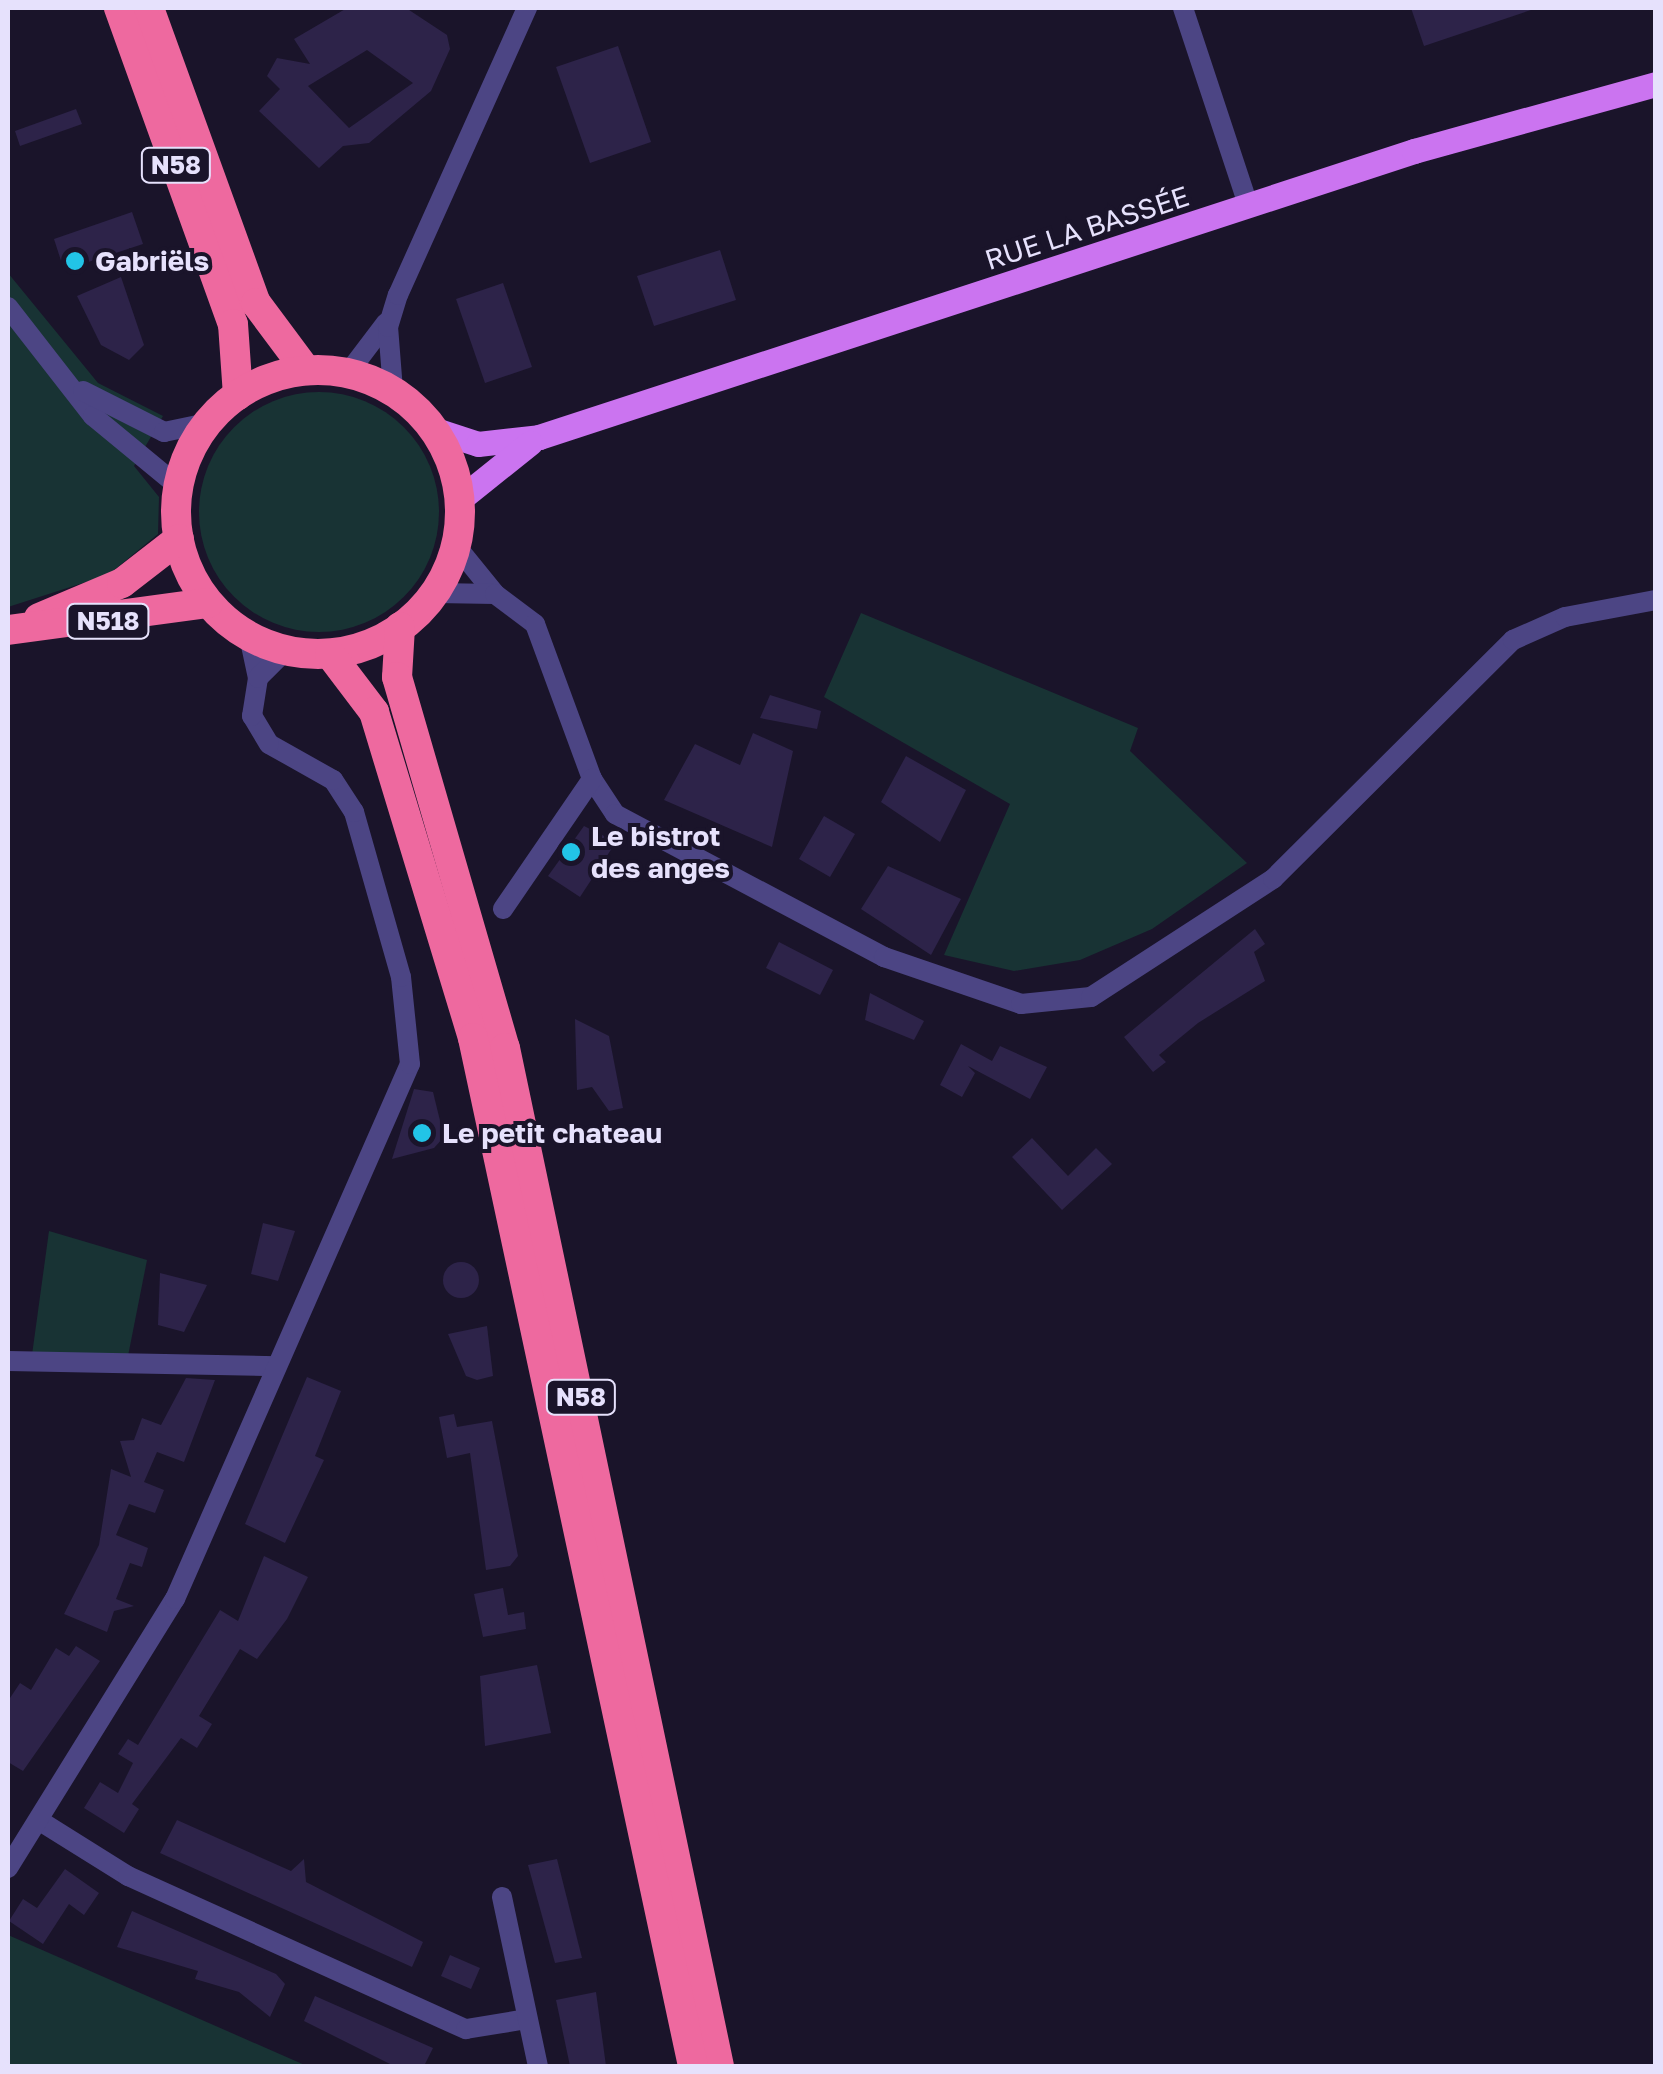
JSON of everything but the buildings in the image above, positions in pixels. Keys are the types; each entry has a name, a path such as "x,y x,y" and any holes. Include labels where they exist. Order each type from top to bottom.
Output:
{"highway":[{"name":"N58","path":"119,8 233,324 238,396"},
{"name":"N58","path":"149,8 256,303 306,370"},
{"path":"306,370 348,373 393,390 435,430 460,498 457,546 436,592 400,627 330,654 285,650 249,636 208,603 179,539 178,487 207,423 238,396 306,370"},
{"name":"N518","path":"8,630 122,583 179,539"},
{"name":"N518","path":"8,630 208,603"},
{"name":"N58","path":"400,627 397,677 505,1048 720,2066"},
{"name":"N58","path":"330,654 374,712 473,1038 692,2066"}],"main road":[{"name":"RUE LA BASSÉE","path":"435,430 478,444 539,437 1249,207 1656,84"},
{"name":"RUE LA BASSÉE","path":"460,498 539,437"}],"street":[{"path":"348,373 394,308 527,8"},
{"path":"1183,8 1249,207"},
{"path":"8,307 69,381 92,416 178,487"},
{"path":"393,390 394,308"},
{"path":"69,381 143,426 207,423"},
{"path":"457,546 487,587 543,637 592,779 626,821 950,986 1021,1004 1092,997 1273,879 1513,640 1565,616 1656,600"},
{"path":"436,592 487,587"},
{"path":"8,1868 175,1599 410,1064 402,977 354,812 333,780 268,744 252,716 258,678 249,636"},
{"path":"258,678 285,650"},
{"path":"504,908 592,779"},
{"path":"8,1361 276,1366"},
{"path":"40,1821 128,1876 466,2029 528,2019"},
{"path":"502,1898 538,2066"}],"green space":[{"path":"8,273 98,383 163,416 134,466 159,497 158,534 108,575 8,607"},
{"path":"319,392 365,401 404,427 430,466 439,512 430,558 404,597 365,623 319,632 273,623 234,597 208,558 199,512 208,466 234,427 273,401"},
{"path":"861,613 1138,728 1130,751 1247,863 1152,929 1080,960 1014,971 944,955 1010,804 824,697"},
{"path":"49,1231 147,1260 128,1356 32,1355"},
{"path":"8,1935 218,2027 307,2066 8,2066"}],"place":[{"name":"Gabriëls","path":"75,261"},
{"name":"Le bistrot des anges","path":"571,852"},
{"name":"Le petit chateau","path":"422,1133"}]}
